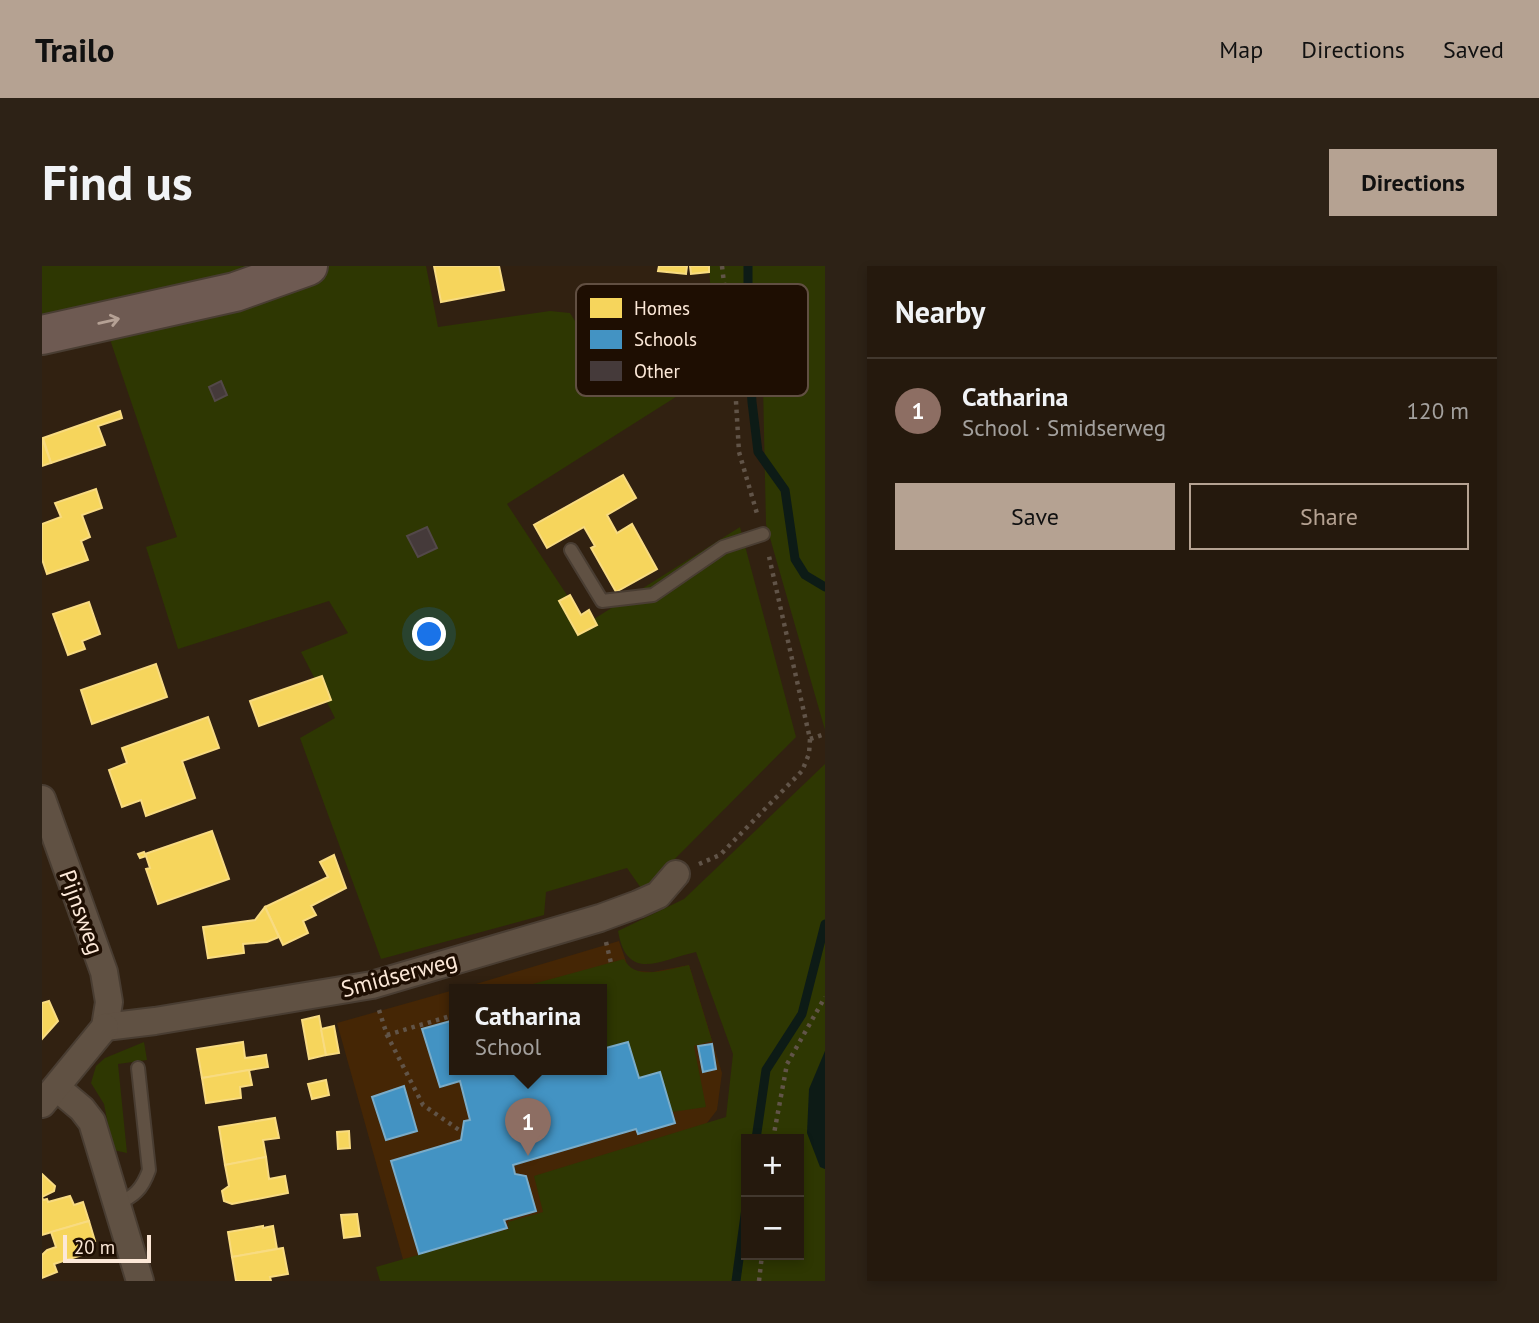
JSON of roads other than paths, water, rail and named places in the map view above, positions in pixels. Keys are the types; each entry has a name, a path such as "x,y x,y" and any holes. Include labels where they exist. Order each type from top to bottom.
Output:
{"main road":[{"path":"42,335 235,292 308,266"}],"street":[{"name":"Pijnsweg","path":"42,799 104,972 109,1002 105,1027"},
{"name":"Smidserweg","path":"105,1027 372,985 600,918 659,895 676,874"},
{"path":"105,1027 50,1096 82,1109 92,1122 140,1281"}],"lane":[{"path":"571,550 602,601 653,595 723,547 763,534"},
{"path":"116,1205 135,1196 144,1184 149,1170 138,1068"}],"waterway":[{"path":"748,266 748,284"},
{"path":"752,396 758,452 785,490 795,559 805,575 825,587"},
{"path":"757,1134 766,1070 802,1014 825,924"},
{"path":"736,1281 741,1244"}],"place":[{"name":"Catharina","path":"528,1156"}]}
